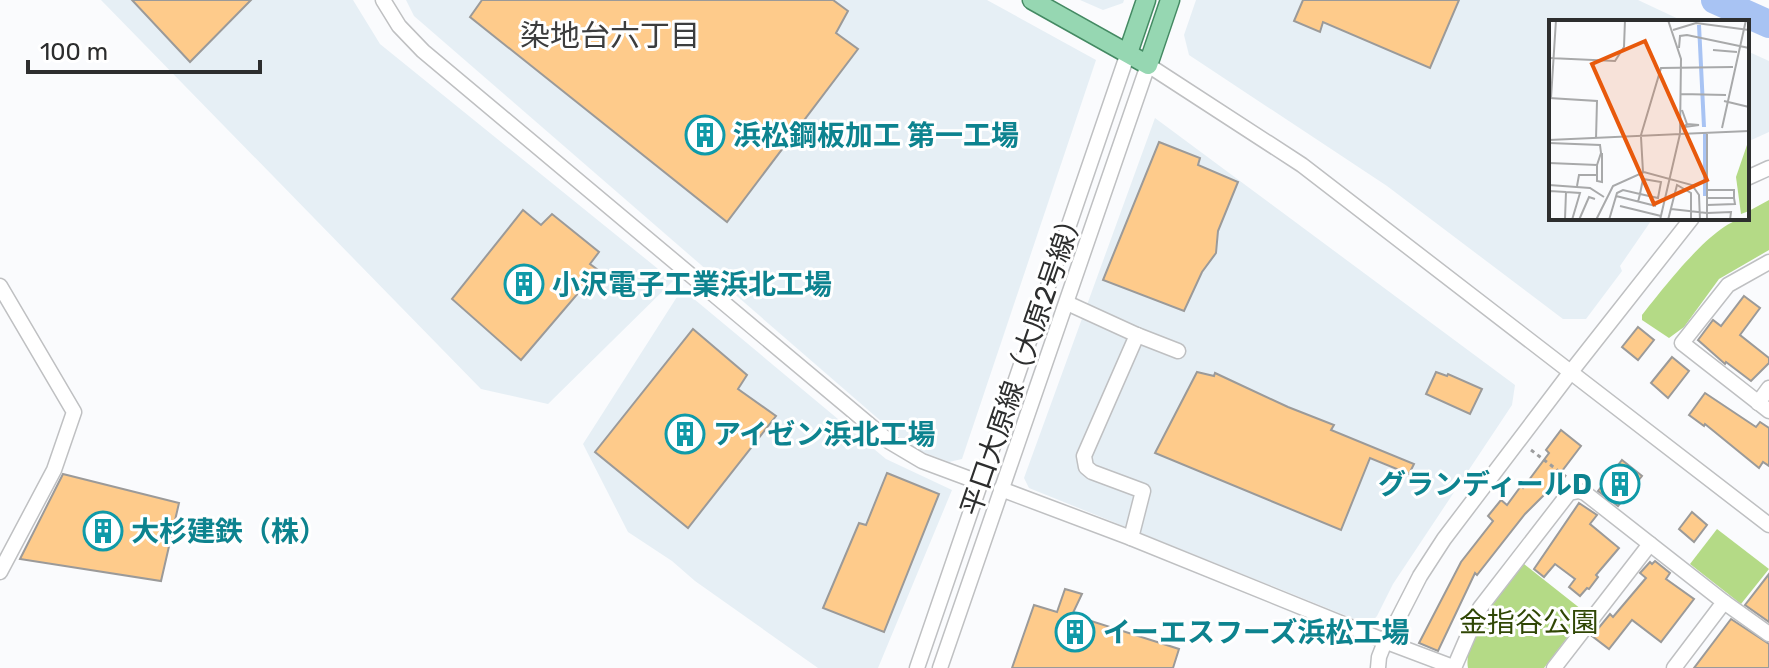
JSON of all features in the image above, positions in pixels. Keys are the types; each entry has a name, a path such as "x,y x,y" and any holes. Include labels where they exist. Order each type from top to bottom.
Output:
{"main road":[{"path":"1032,0 1148,65 1170,0"},
{"path":"1128,53 1146,0"}],"street":[{"path":"383,0 399,26 423,51 890,442 922,461 981,483"},
{"name":"平口大原線（大原2号線）","path":"917,668 1128,53"},
{"path":"1148,65 1302,165 1769,525"},
{"name":"平口大原線（大原2号線）","path":"940,668 1148,65"},
{"path":"1749,177 1769,168"},
{"path":"1378,668 1420,576 1444,539 1690,220"},
{"path":"1769,262 1728,285 1682,343 1763,407 1769,388"},
{"path":"0,286 74,412 54,470 0,572"},
{"path":"1067,303 1178,351"},
{"path":"1131,538 1143,491 1092,472 1086,467 1084,456 1137,335"},
{"path":"1001,489 1453,668 1480,608 1569,493 1579,491 1769,634"},
{"path":"1554,668 1650,544"},
{"path":"1674,668 1724,602"}],"path":[{"path":"1531,450 1570,480"}],"shaded area":[{"path":"101,0 353,0 380,44 673,281 548,404 481,389"},
{"path":"406,0 987,0 1096,60 962,459 949,462 912,448 414,16"},
{"path":"1080,0 1124,0 1103,10"},
{"path":"1196,0 1638,0 1681,20 1549,20 1549,220 1652,220 1620,266 1622,271 1586,319 1563,319 1387,186 1189,55 1184,35"},
{"path":"1749,52 1769,61 1769,132 1749,141"},
{"path":"1155,118 1515,385 1512,405 1369,625 1029,488 1024,478"},
{"path":"682,289 886,459 952,490 878,668 818,668 628,532 583,444"}],"green space":[{"path":"1769,200 1769,250 1719,279 1684,327 1669,338 1642,320 1642,315 1690,257 1734,221 1749,220 1749,211"},
{"path":"1717,529 1769,569 1741,604 1690,564"},
{"name":"金指谷公園","path":"1524,564 1586,613 1544,668 1468,668 1468,656 1478,628"}],"building":[{"path":"132,0 251,0 190,62"},
{"name":"浜松鋼板加工 第一工場","path":"482,0 833,0 848,11 836,33 858,49 727,222 470,17"},
{"path":"1303,0 1459,0 1430,68 1323,22 1320,32 1294,21"},
{"path":"1159,142 1200,158 1198,165 1238,182 1218,231 1216,253 1202,272 1184,311 1103,280"},
{"name":"小沢電子工業浜北工場","path":"523,210 541,225 552,214 599,252 590,264 598,270 521,360 452,299"},
{"path":"1744,296 1760,308 1740,335 1769,358 1769,363 1751,381 1725,364 1698,340 1713,320 1721,326"},
{"path":"1638,327 1654,340 1638,360 1622,347"},
{"name":"アイゼン浜北工場","path":"693,329 747,375 738,389 776,416 688,528 595,452"},
{"path":"1672,357 1689,371 1668,398 1651,383"},
{"path":"1197,372 1214,376 1215,373 1334,425 1331,430 1414,464 1409,474 1370,458 1341,530 1155,453"},
{"path":"1436,372 1482,389 1470,414 1426,394"},
{"path":"1705,393 1756,427 1760,422 1769,428 1769,466 1763,462 1759,468 1705,424 1689,415"},
{"path":"1561,430 1581,446 1543,496 1477,575 1475,573 1438,651 1419,643 1461,562 1493,521 1488,516 1501,500 1507,505 1521,486 1523,488 1549,453 1546,450"},
{"name":"グランディールD","path":"1622,460 1642,476 1618,506 1598,491"},
{"path":"887,473 939,494 884,632 823,608 859,523 866,525"},
{"name":"大杉建鉄（株）","path":"63,474 179,503 161,581 20,559"},
{"path":"1579,503 1597,515 1590,524 1619,548 1596,575 1598,577 1589,589 1580,596 1569,587 1575,579 1555,564 1544,577 1534,569"},
{"path":"1692,512 1707,525 1694,542 1679,529"},
{"path":"1655,561 1670,573 1666,579 1694,599 1661,642 1632,620 1609,649 1592,636 1610,614 1613,617 1646,578 1640,573"},
{"path":"1769,574 1769,622 1745,605"},
{"name":"イーエスフーズ浜松工場","path":"1065,589 1082,594 1072,615 1179,649 1173,668 1012,668 1034,605 1057,612"},
{"path":"1731,619 1769,644 1769,668 1694,668"}],"waterway":[{"path":"1715,0 1769,24"}],"place":[{"name":"浜松鋼板加工 第一工場","path":"705,135"},
{"name":"小沢電子工業浜北工場","path":"524,284"},
{"name":"アイゼン浜北工場","path":"685,434"},
{"name":"グランディールD","path":"1620,484"},
{"name":"大杉建鉄（株）","path":"103,531"},
{"name":"イーエスフーズ浜松工場","path":"1075,632"}],"district":[{"name":"染地台六丁目","path":"610,36"}]}
